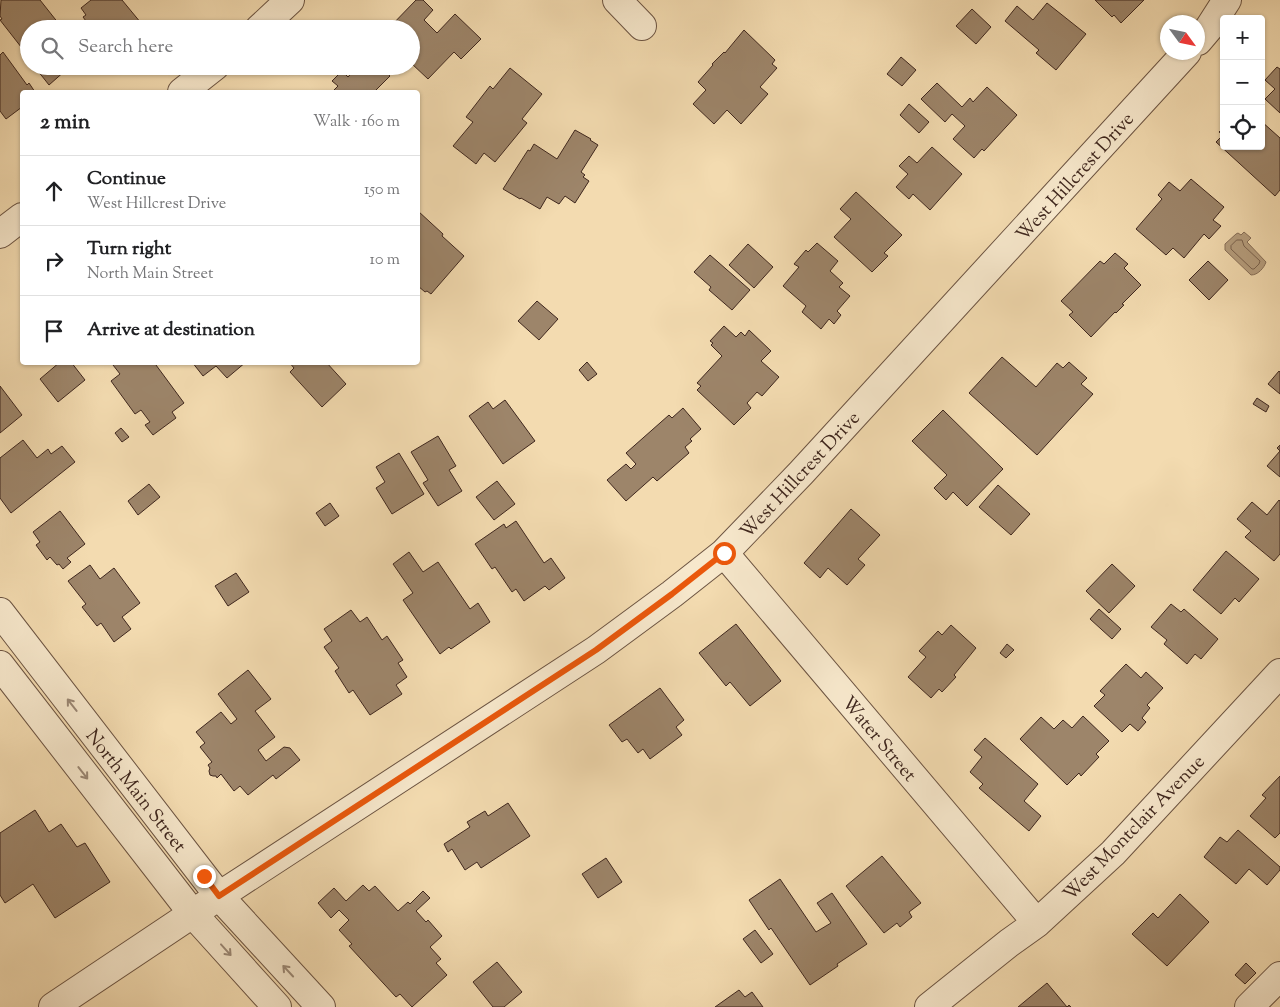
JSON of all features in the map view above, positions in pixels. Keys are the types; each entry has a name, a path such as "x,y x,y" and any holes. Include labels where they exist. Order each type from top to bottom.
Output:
{"street":[{"path":"269,20 290,0"},
{"path":"617,0 642,26"},
{"path":"1205,33 1228,0"},
{"name":"West Hillcrest Drive","path":"53,1007 219,896 596,650 724,553 802,473 1180,60"},
{"path":"185,90 204,75"},
{"name":"Water Street","path":"724,553 1036,923"},
{"name":"North Main Street","path":"0,612 219,896 321,1007"},
{"name":"North Main Street","path":"0,665 193,914 277,1007"},
{"name":"West Montclair Avenue","path":"930,1007 1036,923 1113,853 1280,672"},
{"path":"1249,1007 1280,976"}],"water":[{"path":"1244,232 1251,238 1247,242 1266,262 1264,267 1254,275 1251,275 1225,250 1225,244 1236,234 1241,235"}],"building":[{"path":"1,0 40,0 56,20 20,20 20,46 0,20 2,19 0,16"},
{"path":"91,0 122,0 139,20 85,20 83,17 86,15 81,8"},
{"path":"416,0 423,0 433,10 424,20 437,33 455,14 481,39 461,59 454,52 428,79 420,71 420,20 397,20"},
{"path":"1095,0 1144,0 1121,23"},
{"path":"1047,3 1086,34 1056,70 1036,53 1039,50 1005,21 1017,6 1033,20"},
{"path":"972,9 991,27 976,44 956,26"},
{"path":"744,30 775,60 772,64 777,68 760,87 768,94 741,124 727,110 714,124 693,104 706,90 698,82"},
{"path":"3,52 27,85 29,83 34,90 20,90 20,108 6,119 0,111 0,55"},
{"path":"901,57 916,70 902,86 887,74"},
{"path":"1277,67 1280,69 1280,113 1265,99 1275,89 1265,80"},
{"path":"510,68 542,94 522,119 527,123 495,162 484,153 476,164 453,146 473,122 466,117 490,86 493,89"},
{"path":"41,75 60,75 49,85"},
{"path":"338,75 346,75 348,77 350,75 390,76 376,90 334,90 338,86 332,81"},
{"path":"937,83 962,107 970,98 973,102 987,87 1017,115 984,151 982,149 974,158 953,139 965,126 952,114 945,122 921,99"},
{"path":"909,104 929,122 919,133 900,115"},
{"path":"1265,125 1280,138 1280,190 1275,196 1225,150 1265,150"},
{"path":"575,130 598,145 581,172 585,175 583,177 589,181 575,203 565,196 559,204 547,197 540,209 503,189 528,150 530,151 534,144 557,159"},
{"path":"932,147 962,174 930,210 913,194 909,199 896,187 908,174 899,166 909,156 917,163"},
{"path":"1191,179 1224,207 1213,220 1221,226 1209,239 1204,234 1184,258 1173,248 1166,255 1136,229 1162,199 1158,195 1169,182 1180,191"},
{"path":"856,192 902,235 884,253 888,256 872,272 834,237 851,219 840,209"},
{"path":"420,213 464,256 431,294 427,291 425,292 420,288"},
{"path":"817,243 838,261 830,271 843,283 839,287 850,296 837,311 841,315 834,324 829,319 821,329 802,312 806,306 783,286 799,267 794,264 806,250 808,252"},
{"path":"748,244 773,267 754,288 729,265"},
{"path":"1115,253 1128,264 1124,268 1141,285 1122,304 1124,305 1091,337 1069,315 1073,312 1061,301 1100,261 1104,264"},
{"path":"710,255 750,290 732,310 709,290 711,287 694,272"},
{"path":"1208,261 1228,280 1209,300 1189,280"},
{"path":"537,301 558,319 539,340 518,321"},
{"path":"724,326 736,337 741,332 745,336 749,330 771,351 761,361 779,377 762,396 757,392 747,403 751,408 734,425 697,390 701,386 697,383 722,356 711,345 713,343 710,341"},
{"path":"1002,357 1036,387 1057,363 1063,368 1069,362 1087,378 1081,384 1093,394 1037,455 969,393"},
{"path":"587,362 597,374 588,381 579,370"},
{"path":"56,365 73,365 85,380 58,402 40,379"},
{"path":"113,365 156,365 184,403 172,412 176,418 153,435 145,425 150,422 141,410 135,414 111,381 120,374"},
{"path":"194,365 242,365 227,378 216,366 203,376"},
{"path":"292,365 329,365 346,384 322,407 290,372 294,368"},
{"path":"1280,372 1280,394 1268,384"},
{"path":"0,386 22,415 0,433"},
{"path":"1257,398 1269,406 1266,412 1253,404"},
{"path":"505,400 535,441 503,464 469,416 488,402 493,409"},
{"path":"683,408 701,429 690,439 692,441 685,447 689,453 657,481 653,477 626,501 607,480 626,464 631,469 636,464 626,453 669,415 672,418"},
{"path":"943,410 1003,469 967,506 953,492 946,500 934,488 947,475 912,441"},
{"path":"121,428 129,437 122,442 115,433"},
{"path":"438,436 456,466 449,470 462,491 438,506 423,483 428,480 411,452"},
{"path":"23,440 37,458 48,449 51,454 62,446 75,462 11,513 0,498 0,458"},
{"path":"1280,451 1280,477 1267,466"},
{"path":"399,453 424,494 392,514 376,488 385,482 376,467"},
{"path":"497,481 515,504 494,520 476,497"},
{"path":"149,484 160,497 138,515 128,501"},
{"path":"998,485 1030,514 1011,535 979,507"},
{"path":"1279,500 1280,554 1274,561 1245,537 1251,531 1237,519 1252,502 1267,515"},
{"path":"330,503 339,516 325,526 316,513"},
{"path":"851,509 880,535 858,559 865,565 847,585 828,568 820,578 804,563"},
{"path":"60,511 85,544 67,558 71,562 63,569 50,557 47,560 36,545 40,542 33,532"},
{"path":"516,521 544,563 551,558 565,578 549,590 545,586 524,601 516,589 512,592 495,567 492,569 475,544 504,524 506,528"},
{"path":"1226,551 1259,579 1239,602 1235,598 1221,614 1193,590"},
{"path":"409,552 423,572 438,562 470,609 478,603 490,622 451,649 449,647 440,654 403,600 413,593 393,564"},
{"path":"1112,564 1135,586 1109,613 1086,591"},
{"path":"90,565 100,579 114,568 140,603 122,617 131,629 114,642 101,623 97,626 82,607 86,604 68,581"},
{"path":"236,573 249,592 228,606 215,586"},
{"path":"1171,604 1181,612 1184,609 1218,639 1201,659 1195,654 1187,664 1164,644 1167,640 1151,627"},
{"path":"1099,609 1121,629 1112,639 1090,619"},
{"path":"351,610 360,622 367,617 382,640 387,636 403,660 398,663 407,677 396,685 402,694 370,715 353,690 349,693 335,671 339,668 324,647 332,641 324,629"},
{"path":"736,624 781,681 750,706 730,682 726,686 699,653"},
{"path":"951,625 976,648 954,675 956,677 942,692 939,689 931,698 908,677 926,657 919,651 938,631 942,635"},
{"path":"1007,644 1014,650 1006,658 1000,653"},
{"path":"1126,664 1141,678 1146,672 1163,688 1147,705 1150,708 1142,718 1146,722 1138,731 1130,724 1122,732 1094,706 1105,695 1100,691"},
{"path":"248,670 271,699 255,711 275,737 258,750 266,761 284,747 290,748 300,760 276,779 273,775 248,795 240,786 234,791 221,774 217,778 210,775 208,765 212,762 200,747 205,743 196,732 221,712 231,724 237,719 218,694"},
{"path":"660,688 684,720 676,727 682,735 650,759 643,749 638,753 627,739 622,742 609,725"},
{"path":"1083,716 1109,741 1096,754 1099,757 1081,776 1079,773 1067,785 1020,739 1041,717 1054,729 1063,720 1072,728"},
{"path":"985,738 1038,784 1024,801 1041,816 1029,831 979,788 983,784 970,772 982,757 974,750"},
{"path":"1280,776 1280,833 1275,838 1250,816 1266,798 1262,795"},
{"path":"508,803 530,836 481,868 477,862 465,870 452,849 448,852 444,844 470,827 467,822 485,811 488,816"},
{"path":"35,810 49,832 61,824 77,847 85,843 110,882 55,918 33,884 5,903 0,895 0,833"},
{"path":"1238,830 1280,867 1280,870 1267,885 1249,869 1236,884 1204,857 1220,837 1227,842"},
{"path":"882,856 921,903 909,912 912,917 900,927 897,923 884,933 846,886"},
{"path":"606,858 622,882 598,898 582,874"},
{"path":"780,879 816,932 831,923 817,903 832,893 867,944 810,985 771,928 769,930 749,900"},
{"path":"363,885 369,891 375,886 398,911 408,902 410,904 423,891 430,898 416,911 426,922 428,920 442,936 430,947 441,959 436,963 447,975 412,1007 400,994 396,997 349,946 352,944 339,930 349,920 339,910 331,918 318,903 334,888 346,901"},
{"path":"1180,894 1209,922 1167,966 1132,934 1153,913 1158,918"},
{"path":"755,930 773,954 761,963 743,939"},
{"path":"497,962 522,992 504,1007 493,1007 473,982"},
{"path":"1246,963 1256,973 1245,984 1235,975"},
{"path":"1047,983 1067,1007 1018,1007"},
{"path":"739,990 745,997 752,992 763,1007 715,1007"}],"route":[{"path":"204,876 219,896 596,650 724,553"}]}
